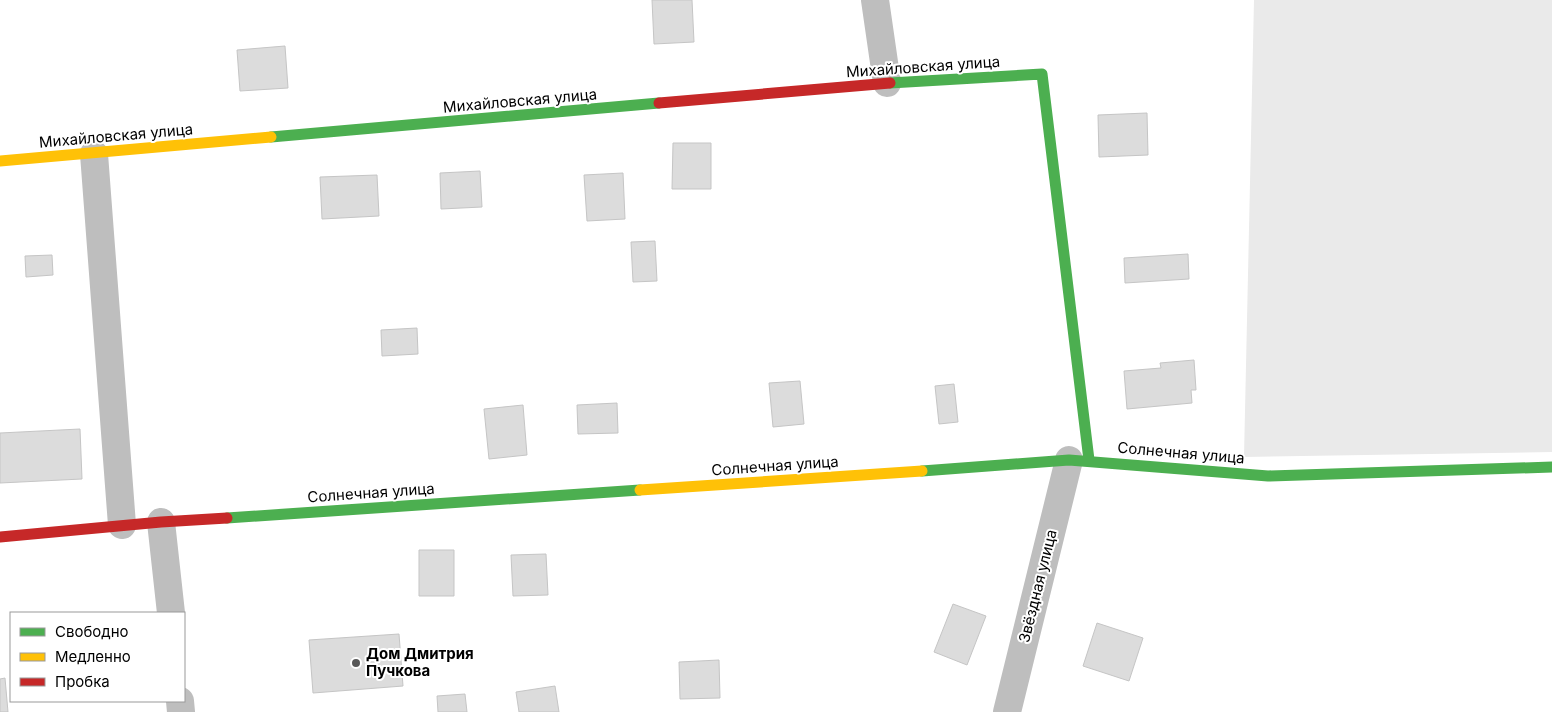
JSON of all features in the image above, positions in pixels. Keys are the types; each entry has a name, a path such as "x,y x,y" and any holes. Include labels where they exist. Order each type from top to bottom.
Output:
{"street":[{"path":"875,0 887,83"},
{"name":"Михайловская улица","path":"0,161 887,83 1042,74 1079,460"},
{"path":"94,154 122,525"},
{"name":"Солнечная улица","path":"0,537 161,522 1079,460 1268,476 1552,467"},
{"name":"Звёздная улица","path":"1008,712 1079,460"},
{"path":"161,522 171,612"}],"shaded area":[{"path":"1254,0 1552,0 1552,452 1244,457"}],"building":[{"path":"652,0 692,0 694,42 654,44"},
{"path":"285,46 288,88 240,91 237,50"},
{"path":"1147,113 1148,155 1099,157 1098,115"},
{"path":"673,143 711,143 711,189 672,189"},
{"path":"480,171 482,207 441,209 440,173"},
{"path":"623,173 625,219 587,221 584,175"},
{"path":"377,175 379,216 322,219 320,177"},
{"path":"655,241 657,281 633,282 631,242"},
{"path":"1188,254 1189,279 1125,283 1124,258"},
{"path":"52,255 53,275 26,277 25,256"},
{"path":"417,328 418,354 382,356 381,330"},
{"path":"1194,360 1196,390 1191,390 1192,403 1127,409 1124,371 1161,368 1160,363"},
{"path":"800,381 804,424 773,427 769,383"},
{"path":"954,384 958,422 939,424 935,386"},
{"path":"617,403 618,433 578,434 577,405"},
{"path":"523,405 527,455 489,459 484,409"},
{"path":"80,429 82,479 0,483 0,433"},
{"path":"419,550 454,550 454,596 419,596"},
{"path":"546,554 548,595 513,596 511,555"},
{"path":"953,604 986,616 967,665 934,652"},
{"path":"1097,623 1143,638 1129,681 1083,666"},
{"name":"Дом Дмитрия Пучкова","path":"399,634 403,686 313,693 309,640"},
{"path":"719,660 720,698 680,699 679,662"},
{"path":"5,678 8,712 0,712 0,679"},
{"path":"555,686 559,712 519,712 516,692"},
{"path":"465,694 467,712 438,712 437,696"}],"traffic: fast":[{"path":"890,83 1042,74 1089,460"},
{"path":"271,137 659,103"},
{"path":"922,471 1069,460 1268,476 1552,467"},
{"path":"227,518 640,490"}],"traffic: slow":[{"path":"0,161 271,137"},
{"path":"640,490 922,471"}],"traffic: jam":[{"path":"659,103 890,83"},
{"path":"0,537 161,522 227,518"}],"place":[{"name":"Дом Дмитрия Пучкова","path":"356,663"}]}
